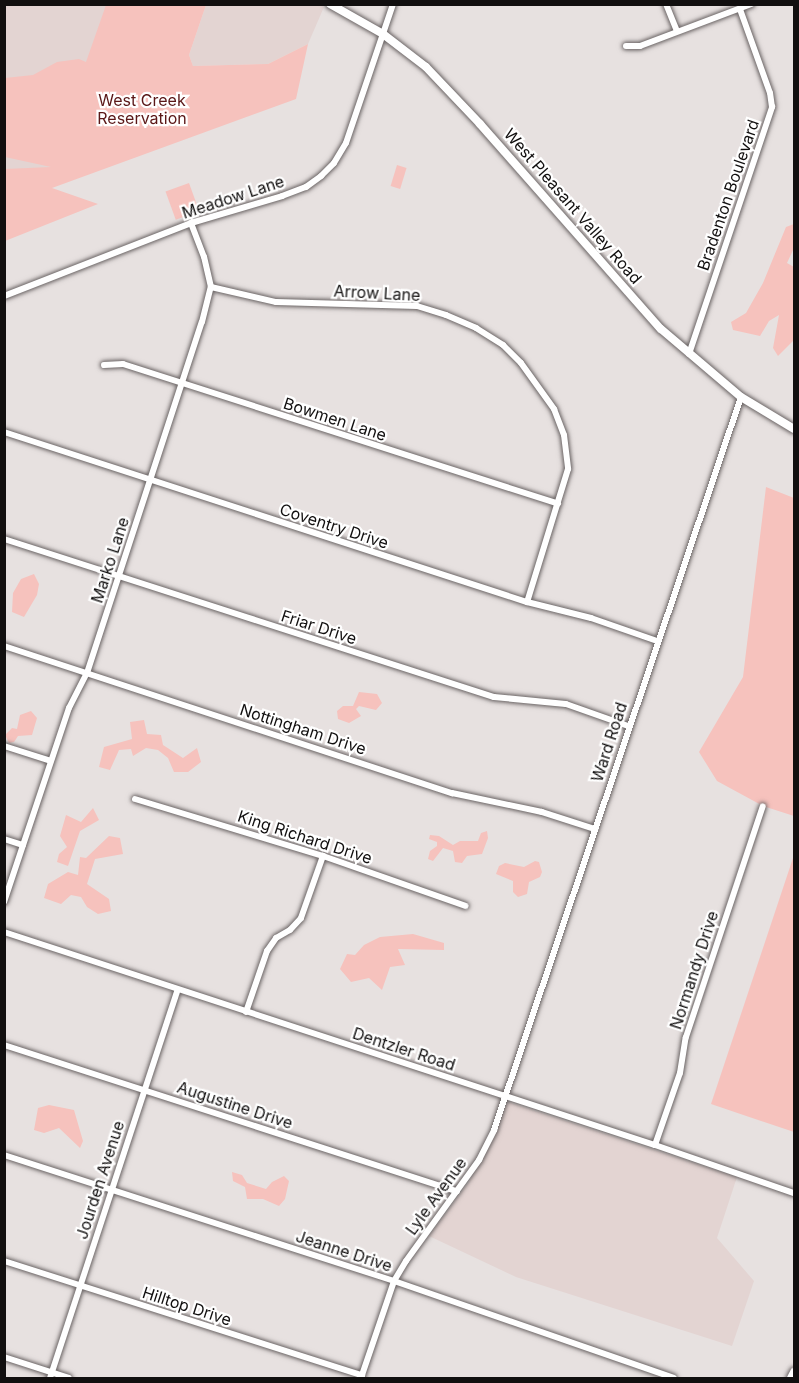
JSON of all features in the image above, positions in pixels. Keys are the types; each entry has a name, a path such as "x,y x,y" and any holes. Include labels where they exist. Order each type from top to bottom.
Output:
{"main road":[{"name":"West Pleasant Valley Road","path":"330,4 382,34 426,67 480,123 661,329 741,397 795,429"},
{"path":"790,1378 795,1372"}],"street":[{"name":"Meadow Lane","path":"4,296 191,223 306,187 334,163 346,143 393,4"},
{"path":"666,4 677,31"},
{"path":"626,46 640,46 751,4"},
{"name":"Bradenton Boulevard","path":"689,354 772,107 770,93 740,9"},
{"name":"Marko Lane","path":"4,902 69,708 87,672 119,577 211,287 204,257 191,223"},
{"name":"Arrow Lane","path":"211,287 276,302 417,306 447,315 476,328 503,345 521,363 554,409 564,435 568,468 527,602"},
{"name":"Bowmen Lane","path":"104,365 123,364 558,504"},
{"name":"Ward Road","path":"506,1096 628,726 741,397"},
{"name":"Coventry Drive","path":"4,432 527,602 591,618 657,640"},
{"name":"Friar Drive","path":"4,540 494,697 566,704 628,726"},
{"name":"Nottingham Drive","path":"4,646 452,793 542,812 595,828"},
{"path":"4,746 51,761"},
{"name":"King Richard Drive","path":"135,799 323,856 466,906"},
{"name":"Normandy Drive","path":"655,1145 680,1073 686,1036 763,806"},
{"path":"4,839 23,845"},
{"path":"246,1012 267,951 276,938 291,930 301,918 323,856"},
{"name":"Dentzler Road","path":"4,933 506,1096 795,1193"},
{"name":"Jourden Avenue","path":"51,1376 177,991"},
{"name":"Augustine Drive","path":"4,1045 457,1191"},
{"name":"Lyle Avenue","path":"361,1377 394,1281 479,1160 494,1130 506,1096"},
{"name":"Jeanne Drive","path":"4,1155 394,1281 674,1378"},
{"name":"Hilltop Drive","path":"4,1261 361,1377"},
{"path":"4,1358 51,1376 69,1378"}],"shaded area":[{"path":"318,4 324,7 308,44 268,64 193,66 189,55 206,5"},
{"path":"5,5 184,5 102,165 5,170"},
{"path":"508,1102 737,1177 717,1238 754,1281 732,1346 516,1277 429,1236 469,1182"}],"green space":[{"name":"West Creek Reservation","path":"106,5 206,5 189,55 193,66 268,64 308,44 296,99 52,188 98,204 5,241 5,169 51,167 5,157 5,78 33,75 57,62 79,59 86,62"},
{"path":"397,165 407,168 400,189 391,186"},
{"path":"189,183 199,211 176,220 166,192"},
{"path":"794,224 794,248 787,263 794,267 794,340 778,356 773,348 779,315 769,321 760,336 733,330 731,322 746,313 763,283 786,227"},
{"path":"766,487 794,498 794,816 763,806 717,781 699,752 743,677"},
{"path":"34,574 39,584 37,595 24,617 12,612 13,593 21,579"},
{"path":"359,692 377,694 382,703 376,710 359,706 356,709 361,716 349,723 338,719 337,711 343,706 353,706"},
{"path":"31,711 37,718 32,735 18,736 14,742 9,743 5,735 12,728 17,729 20,715"},
{"path":"144,720 147,734 161,735 163,745 183,758 197,748 201,762 188,772 174,772 168,758 158,750 146,748 133,756 131,749 119,750 110,770 99,767 104,747 132,739 130,722"},
{"path":"93,808 99,820 80,831 68,866 57,862 59,854 67,847 60,836 66,815 81,822"},
{"path":"487,831 488,838 482,854 467,856 462,863 455,862 453,851 443,848 433,861 428,859 430,851 437,846 437,842 429,839 430,835 439,836 453,845 460,841 478,841 481,833"},
{"path":"109,836 120,838 123,854 95,859 87,884 109,899 111,911 98,914 87,907 81,897 71,895 61,904 44,898 48,884 68,872 78,875 80,857 86,858"},
{"path":"794,855 794,1132 711,1104"},
{"path":"535,861 539,862 542,872 540,877 529,882 527,894 518,897 513,892 513,881 496,874 499,866 505,863 524,867"},
{"path":"413,934 444,943 444,950 398,949 405,965 390,967 382,990 369,978 351,982 340,969 347,954 355,955 364,945 380,937"},
{"path":"49,1105 74,1110 83,1141 80,1148 59,1128 44,1133 34,1130 38,1108"},
{"path":"232,1172 242,1175 247,1183 266,1189 272,1182 284,1176 289,1181 285,1199 279,1206 263,1199 247,1199 245,1187 233,1181"}]}
